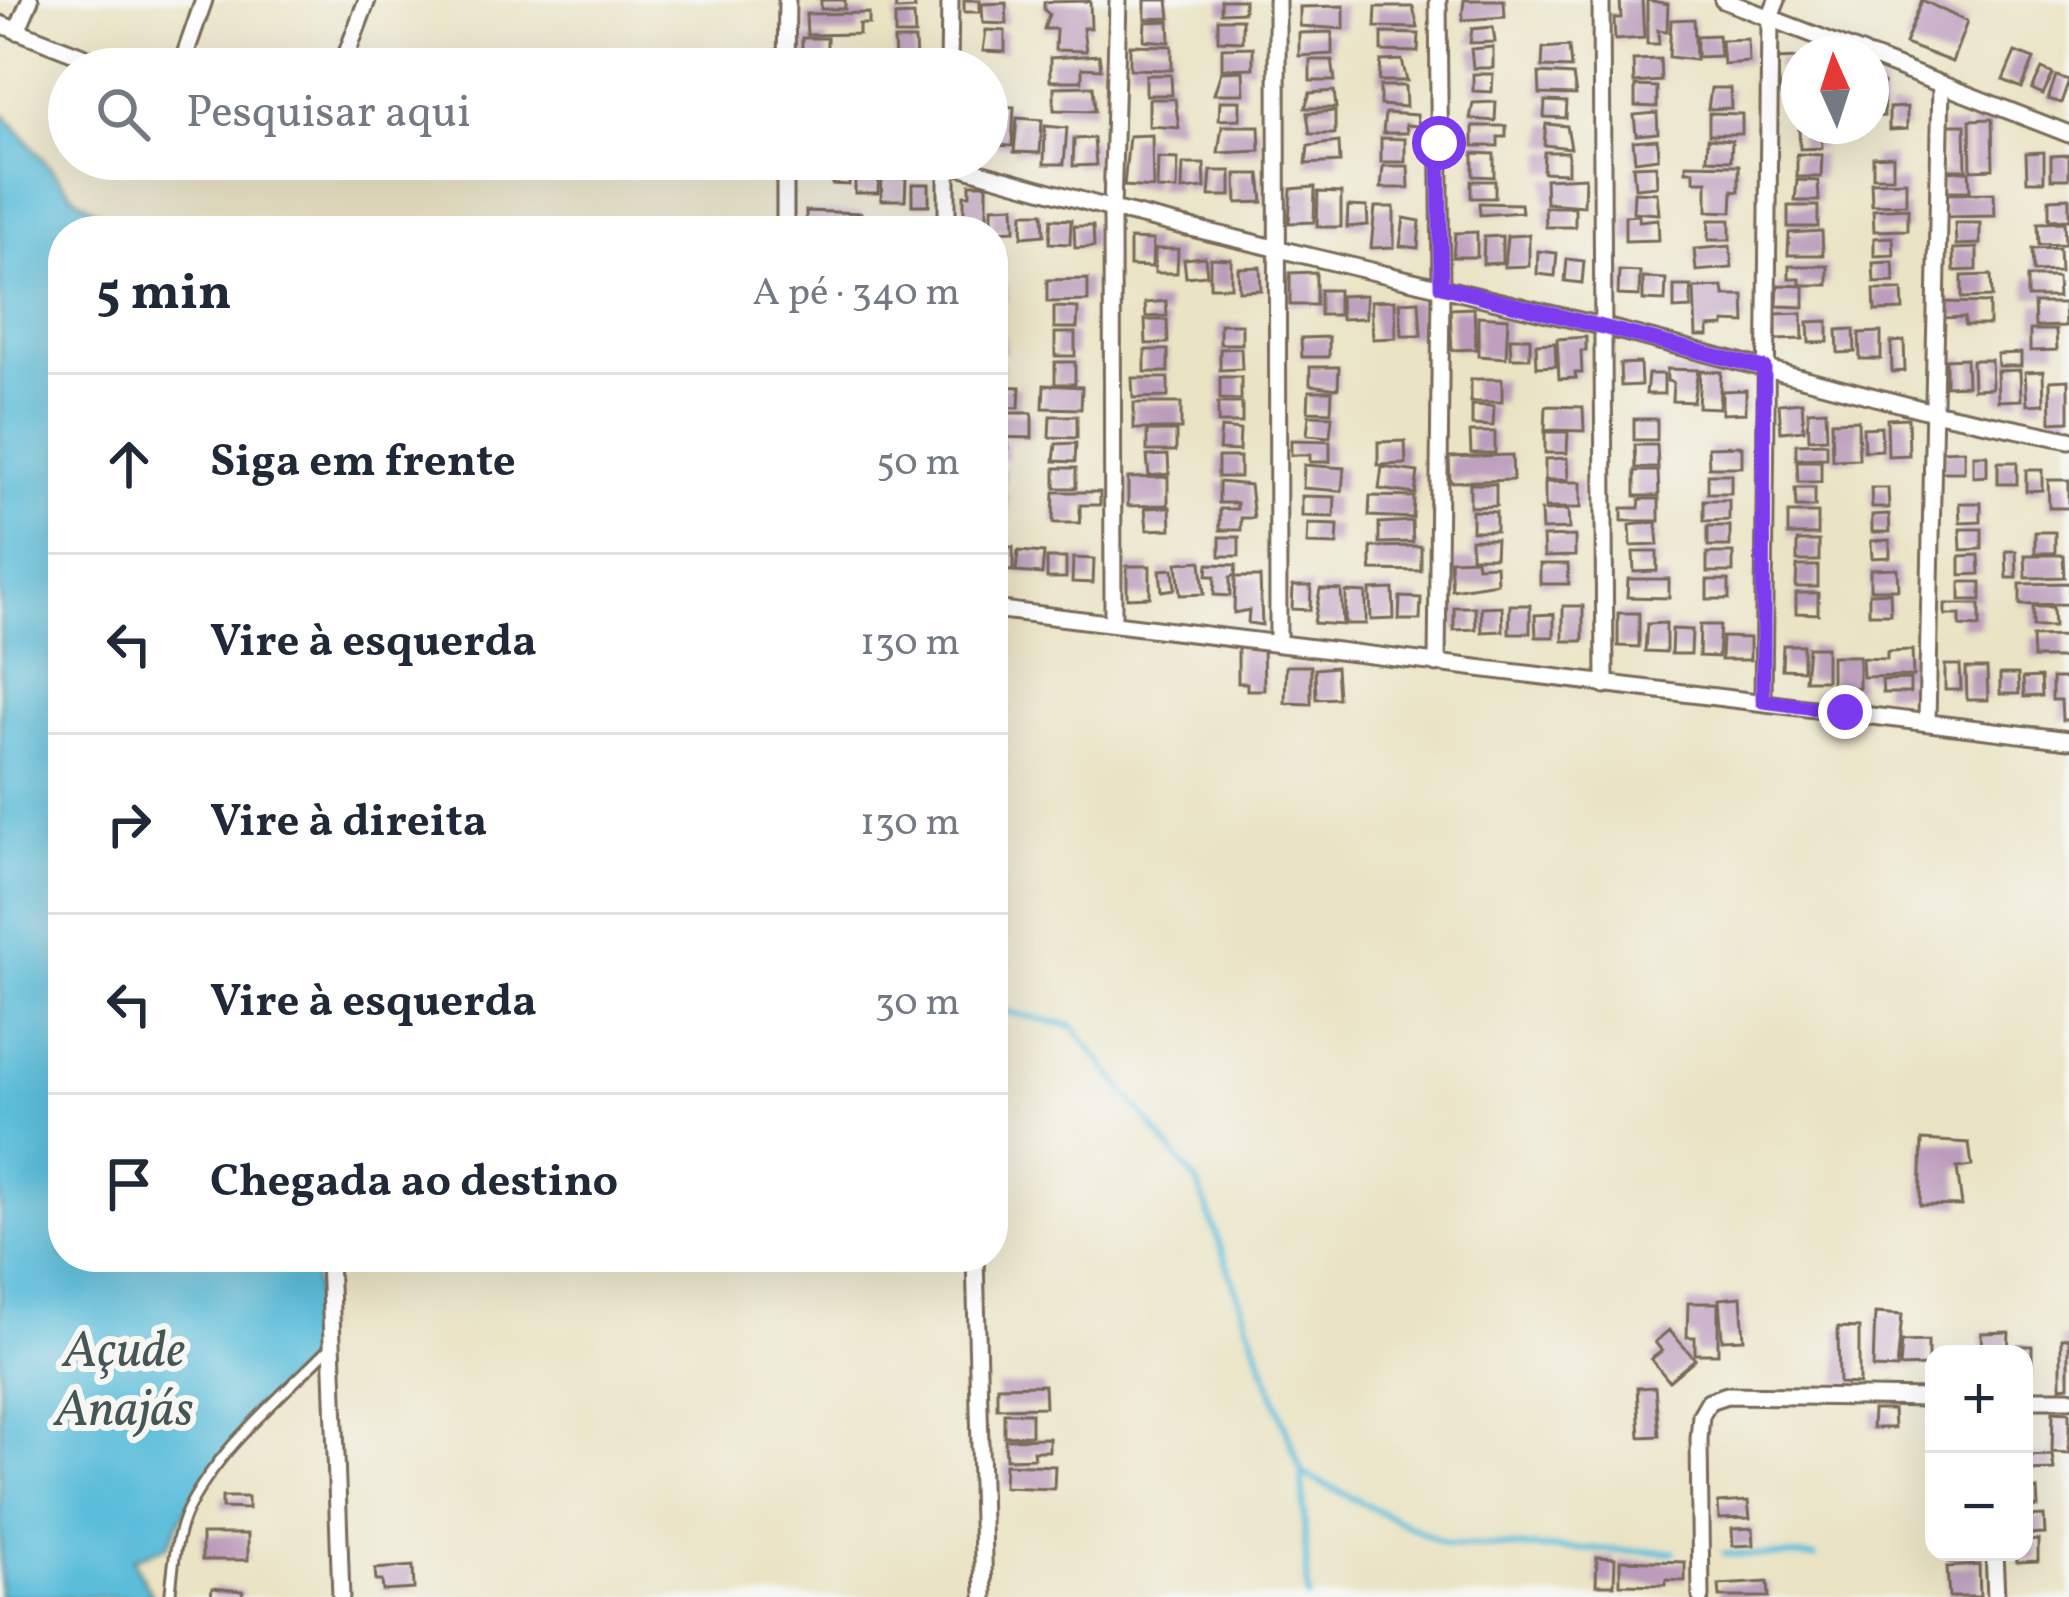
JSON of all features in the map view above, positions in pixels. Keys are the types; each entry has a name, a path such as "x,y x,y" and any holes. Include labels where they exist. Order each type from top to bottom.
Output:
{"street":[{"path":"30,0 8,27 62,48"},
{"path":"187,48 204,0"},
{"path":"348,48 367,0"},
{"path":"786,48 787,0"},
{"path":"949,48 950,0"},
{"path":"1113,623 1112,209 1118,0"},
{"path":"1277,0 1278,642"},
{"path":"1437,664 1438,0"},
{"path":"1601,0 1605,685"},
{"path":"1723,0 1819,36"},
{"path":"1763,701 1770,17 1777,0"},
{"path":"1889,63 2069,134"},
{"path":"1927,722 1941,84"},
{"path":"1008,179 1112,209 1441,286 1933,412 2069,440"},
{"path":"785,180 785,216"},
{"path":"943,180 946,216"},
{"path":"1008,611 2069,740"},
{"path":"330,1272 341,1597"},
{"path":"975,1272 984,1597"},
{"path":"1701,1597 1700,1415 1709,1401 1727,1395 1925,1398"},
{"path":"2033,1399 2069,1399"},
{"path":"1994,1561 1996,1597"}],"lane":[{"path":"170,1597 184,1516 202,1487 233,1447 332,1345"}],"water":[{"name":"Açude Anajás","path":"0,115 6,116 48,165 48,180 61,180 75,197 104,216 48,216 48,1272 314,1272 320,1330 301,1373 258,1414 186,1509 167,1546 133,1559 152,1597 0,1597"}],"building":[{"path":"821,0 845,0 845,9 821,9"},
{"path":"895,0 914,0 915,9 896,10"},
{"path":"964,0 980,0 980,12 964,12"},
{"path":"1145,0 1168,0 1170,18 1145,19"},
{"path":"1221,0 1244,0 1244,12 1221,13"},
{"path":"1464,0 1504,0 1505,17 1462,20"},
{"path":"1620,0 1642,0 1644,38 1615,40 1614,18 1621,18"},
{"path":"1647,0 1668,4 1667,31 1658,30 1659,44 1647,44"},
{"path":"1922,0 1967,22 1952,62 1905,44"},
{"path":"1090,1 1091,28 1083,28 1086,51 1055,50 1056,29 1044,29 1049,14 1044,2"},
{"path":"1006,3 1007,24 983,23 982,4"},
{"path":"1344,6 1344,29 1300,26 1300,7"},
{"path":"1376,7 1413,7 1418,28 1375,27"},
{"path":"869,13 869,24 859,24 859,34 807,35 806,14"},
{"path":"914,15 915,35 895,35 895,16"},
{"path":"1218,19 1242,19 1242,41 1218,40"},
{"path":"1694,19 1696,60 1669,57 1671,20"},
{"path":"1169,21 1170,42 1144,40 1145,22"},
{"path":"1493,27 1495,42 1470,43 1472,29"},
{"path":"986,30 1005,31 1005,48 983,48"},
{"path":"1332,32 1332,54 1299,56 1299,33"},
{"path":"1382,33 1419,34 1418,52 1382,51"},
{"path":"1718,35 1720,56 1697,57 1697,36"},
{"path":"802,38 827,38 827,48 802,48"},
{"path":"1748,39 1749,62 1723,64 1721,40"},
{"path":"894,40 915,40 915,48 894,48"},
{"path":"1130,45 1172,46 1172,70 1130,69"},
{"path":"1569,46 1571,68 1542,67 1543,48"},
{"path":"1253,47 1253,68 1222,69 1222,48"},
{"path":"1493,47 1493,68 1473,68 1471,49"},
{"path":"2015,52 2034,59 2022,88 2003,80"},
{"path":"1099,55 1101,69 1082,68 1082,81 1050,81 1050,58"},
{"path":"1660,59 1661,81 1634,83 1633,60"},
{"path":"1776,59 1781,59 1781,90 1780,90"},
{"path":"1310,60 1332,60 1335,81 1310,81"},
{"path":"1402,60 1407,81 1379,81 1381,61"},
{"path":"2042,69 2053,74 2043,94 2032,89"},
{"path":"1243,71 1244,94 1214,94 1221,72"},
{"path":"1539,73 1573,75 1576,95 1540,94"},
{"path":"1473,74 1493,74 1492,92 1473,91"},
{"path":"1146,75 1171,75 1172,95 1146,95"},
{"path":"2056,76 2069,80 2061,103 2048,99"},
{"path":"1093,86 1095,111 1054,110 1054,87"},
{"path":"1380,86 1405,86 1406,107 1380,105"},
{"path":"1635,86 1657,87 1657,107 1635,106"},
{"path":"1711,88 1730,88 1731,108 1708,109"},
{"path":"1334,91 1336,108 1305,108 1310,93"},
{"path":"1149,99 1175,99 1179,128 1149,126"},
{"path":"1220,101 1240,101 1240,119 1219,120"},
{"path":"1545,101 1567,102 1566,118 1544,117"},
{"path":"1496,102 1495,121 1470,119 1473,103"},
{"path":"1008,107 1014,107 1012,146 1008,146"},
{"path":"1907,107 1907,129 1889,130 1889,108"},
{"path":"1335,111 1335,134 1310,134 1307,113"},
{"path":"1385,113 1417,115 1419,126 1406,125 1407,133 1383,133"},
{"path":"1657,113 1658,133 1636,135 1634,115"},
{"path":"1709,113 1742,114 1742,134 1709,134"},
{"path":"1017,118 1042,120 1040,153 1014,152"},
{"path":"1992,119 1993,169 1971,170 1970,120"},
{"path":"1546,124 1567,126 1571,148 1544,145"},
{"path":"1943,125 1965,125 1966,170 1944,170"},
{"path":"1045,126 1067,128 1064,164 1044,164"},
{"path":"1222,126 1259,126 1260,151 1218,153"},
{"path":"1473,126 1506,126 1506,137 1498,137 1498,146 1473,146"},
{"path":"1152,135 1153,188 1124,186 1129,136"},
{"path":"1094,138 1096,165 1073,166 1074,139"},
{"path":"1381,138 1405,139 1405,162 1381,162"},
{"path":"1708,138 1732,140 1731,160 1707,159"},
{"path":"1657,139 1658,158 1635,161 1633,141"},
{"path":"1339,142 1340,162 1306,164 1308,146"},
{"path":"1800,144 1822,144 1822,148 1800,149"},
{"path":"1544,152 1568,152 1568,173 1543,172"},
{"path":"2044,152 2044,181 2027,181 2026,153"},
{"path":"1473,153 1494,154 1494,177 1473,176"},
{"path":"1797,154 1822,155 1821,177 1797,177"},
{"path":"2069,155 2069,179 2051,179 2051,156"},
{"path":"1893,156 1893,177 1873,177 1873,157"},
{"path":"1158,158 1178,159 1177,190 1157,189"},
{"path":"1183,164 1204,164 1205,188 1182,190"},
{"path":"1686,164 1739,165 1739,191 1733,190 1732,212 1707,211 1707,181 1694,181 1694,171 1686,171"},
{"path":"1656,165 1657,186 1635,188 1633,166"},
{"path":"1383,166 1408,166 1409,188 1381,188"},
{"path":"1211,171 1231,171 1231,196 1209,196"},
{"path":"1969,171 1970,191 1942,191 1941,172"},
{"path":"1236,174 1260,174 1263,202 1237,203"},
{"path":"1585,177 1584,206 1546,203 1545,179"},
{"path":"855,180 879,180 878,193 855,193"},
{"path":"882,180 906,180 905,200 881,200"},
{"path":"1797,180 1818,181 1819,201 1795,201"},
{"path":"1471,181 1495,181 1495,198 1471,198"},
{"path":"1906,181 1906,204 1872,205 1871,182"},
{"path":"912,184 929,184 929,205 912,205"},
{"path":"970,184 987,184 987,216 964,216 964,195 970,195"},
{"path":"1315,187 1314,222 1289,223 1291,189"},
{"path":"1318,192 1341,193 1341,227 1317,227"},
{"path":"1634,192 1657,193 1659,214 1633,212"},
{"path":"1994,193 1995,216 1943,217 1943,194"},
{"path":"2069,198 2069,219 2049,220 2049,199"},
{"path":"1479,203 1521,204 1522,212 1480,215"},
{"path":"1014,206 1015,230 1008,230 1008,216 992,216 992,207"},
{"path":"1348,206 1367,207 1368,225 1347,227"},
{"path":"1788,206 1818,206 1818,227 1788,227"},
{"path":"1375,207 1394,207 1394,247 1371,248"},
{"path":"1545,207 1575,207 1575,227 1546,227"},
{"path":"1908,208 1908,230 1874,231 1873,210"},
{"path":"806,211 861,213 861,216 806,216"},
{"path":"1023,213 1043,213 1044,235 1022,237"},
{"path":"1639,215 1639,221 1658,219 1659,240 1625,241 1625,216"},
{"path":"1404,218 1420,221 1418,248 1400,246"},
{"path":"1051,219 1071,220 1070,244 1049,243"},
{"path":"1709,220 1730,220 1730,240 1708,240"},
{"path":"2064,222 2065,244 2039,245 2038,223"},
{"path":"1955,223 1980,223 1980,244 1956,245"},
{"path":"1074,226 1093,226 1094,247 1075,248"},
{"path":"1822,231 1823,255 1788,255 1789,233"},
{"path":"1477,232 1477,257 1453,257 1455,233"},
{"path":"1529,235 1529,266 1504,267 1507,236"},
{"path":"1502,236 1502,263 1483,264 1484,237"},
{"path":"1893,237 1894,255 1874,256 1874,238"},
{"path":"1130,239 1153,240 1152,267 1130,266"},
{"path":"1730,246 1732,268 1696,271 1694,249"},
{"path":"1977,248 1977,270 1954,271 1953,249"},
{"path":"2059,248 2060,271 2033,272 2032,249"},
{"path":"1155,249 1178,249 1177,273 1155,273"},
{"path":"1538,251 1557,253 1555,276 1537,274"},
{"path":"1205,257 1207,275 1186,277 1184,259"},
{"path":"1210,258 1231,259 1231,287 1210,287"},
{"path":"1567,259 1584,261 1582,283 1565,281"},
{"path":"1893,262 1894,282 1874,283 1873,263"},
{"path":"1789,266 1828,266 1828,285 1800,285 1800,279 1789,279"},
{"path":"1260,267 1261,290 1239,291 1238,268"},
{"path":"1619,271 1640,272 1639,296 1618,295"},
{"path":"1316,272 1316,305 1290,305 1290,273"},
{"path":"1991,275 1992,297 1962,298 1962,276"},
{"path":"2027,277 2057,277 2058,297 2027,297"},
{"path":"1643,278 1666,279 1665,301 1643,300"},
{"path":"1088,279 1088,301 1047,302 1047,280"},
{"path":"1778,285 1804,286 1804,307 1777,306"},
{"path":"1674,286 1691,286 1691,308 1674,309"},
{"path":"1723,287 1724,296 1744,296 1745,323 1724,322 1724,326 1708,327 1708,336 1696,336 1694,288"},
{"path":"1320,290 1338,290 1338,315 1320,315"},
{"path":"1874,290 1902,290 1903,310 1875,311"},
{"path":"1366,295 1366,318 1341,319 1340,296"},
{"path":"1395,300 1396,338 1373,339 1371,301"},
{"path":"1166,301 1167,316 1146,317 1145,303"},
{"path":"1419,301 1421,336 1402,336 1400,302"},
{"path":"1943,302 1989,303 1989,325 1965,325 1965,317 1943,318"},
{"path":"2034,303 2064,303 2065,326 2035,327"},
{"path":"1054,307 1078,308 1077,328 1054,328"},
{"path":"1474,308 1476,349 1452,350 1450,309"},
{"path":"1802,313 1803,339 1776,340 1776,314"},
{"path":"1478,316 1508,318 1506,358 1478,356"},
{"path":"1145,320 1167,320 1168,343 1146,344"},
{"path":"1828,321 1828,342 1809,343 1808,322"},
{"path":"1220,324 1242,324 1242,344 1220,344"},
{"path":"1854,329 1855,352 1838,353 1837,330"},
{"path":"2030,330 2056,330 2057,350 2030,351"},
{"path":"1881,332 1881,359 1860,359 1859,333"},
{"path":"1055,333 1075,333 1075,356 1055,356"},
{"path":"1329,337 1329,357 1302,357 1301,338"},
{"path":"1586,337 1582,373 1559,379 1557,339"},
{"path":"1510,338 1530,338 1530,358 1511,358"},
{"path":"1904,341 1905,371 1892,372 1891,342"},
{"path":"1555,343 1556,366 1537,367 1536,344"},
{"path":"1241,348 1242,369 1220,370 1220,349"},
{"path":"1145,350 1168,350 1168,372 1145,372"},
{"path":"2021,353 2021,366 1998,366 1997,354"},
{"path":"1966,358 1967,385 1946,386 1946,359"},
{"path":"1972,360 1991,360 1992,388 1973,389"},
{"path":"1055,362 1075,362 1075,384 1055,384"},
{"path":"1640,363 1641,385 1621,386 1620,364"},
{"path":"1310,367 1339,367 1338,389 1310,385"},
{"path":"1667,369 1698,370 1693,402 1672,401 1673,382 1667,381"},
{"path":"2020,370 2021,400 1998,401 1997,371"},
{"path":"1700,371 1721,372 1719,408 1698,407"},
{"path":"2043,371 2044,404 2027,405 2025,372"},
{"path":"1648,374 1664,374 1664,394 1646,394"},
{"path":"1220,377 1241,377 1241,400 1220,399"},
{"path":"1132,378 1168,378 1168,397 1133,398"},
{"path":"1471,379 1502,379 1502,402 1471,402"},
{"path":"2069,380 2069,421 2051,422 2050,381"},
{"path":"1044,385 1082,387 1081,409 1043,408"},
{"path":"1008,387 1020,387 1019,408 1008,408"},
{"path":"1746,390 1746,413 1722,414 1722,391"},
{"path":"1309,391 1332,391 1331,412 1308,411"},
{"path":"1802,402 1804,430 1781,432 1779,404"},
{"path":"1134,403 1181,403 1181,429 1134,429"},
{"path":"1218,403 1242,403 1242,423 1218,423"},
{"path":"1472,405 1494,406 1493,426 1472,425"},
{"path":"1546,406 1583,407 1584,431 1545,430"},
{"path":"1826,410 1827,438 1809,439 1808,411"},
{"path":"1008,413 1032,413 1032,438 1008,437"},
{"path":"1309,415 1332,416 1330,437 1307,435"},
{"path":"1050,416 1077,416 1077,438 1049,437"},
{"path":"1908,418 1909,455 1888,456 1887,419"},
{"path":"1634,419 1657,419 1657,440 1634,440"},
{"path":"1858,420 1859,459 1833,460 1832,421"},
{"path":"1881,427 1882,450 1864,451 1863,428"},
{"path":"1221,428 1240,430 1239,451 1219,450"},
{"path":"1147,431 1176,431 1176,451 1147,451"},
{"path":"1470,432 1495,432 1495,453 1471,453"},
{"path":"1545,432 1568,432 1567,453 1545,453"},
{"path":"1291,440 1330,441 1330,462 1291,455"},
{"path":"1405,441 1406,464 1378,465 1378,442"},
{"path":"1076,443 1075,462 1054,461 1056,444"},
{"path":"1827,443 1827,458 1796,459 1796,444"},
{"path":"1635,445 1657,445 1658,468 1636,468"},
{"path":"1742,446 1742,467 1709,467 1708,447"},
{"path":"1964,450 1964,472 1941,472 1941,451"},
{"path":"1168,455 1169,474 1149,476 1147,456"},
{"path":"1512,455 1513,480 1450,482 1449,457"},
{"path":"1973,455 1987,455 1987,476 1973,477"},
{"path":"1218,457 1240,457 1240,477 1218,477"},
{"path":"1567,458 1568,480 1545,480 1545,459"},
{"path":"1797,461 1821,461 1821,482 1798,482"},
{"path":"1998,462 2017,462 2017,484 1998,484"},
{"path":"1304,465 1344,468 1342,491 1303,488"},
{"path":"1382,467 1418,472 1415,494 1379,489"},
{"path":"1055,468 1076,468 1076,488 1055,488"},
{"path":"2026,470 2042,470 2042,490 2026,491"},
{"path":"1635,471 1658,471 1659,496 1635,496"},
{"path":"1708,474 1731,474 1731,493 1708,493"},
{"path":"1168,477 1168,505 1128,506 1128,478"},
{"path":"2048,480 2069,480 2069,508 2049,508"},
{"path":"1219,482 1250,485 1254,518 1241,518 1241,530 1220,530 1220,509 1237,509 1237,503 1219,503"},
{"path":"1545,482 1581,482 1581,508 1545,508"},
{"path":"1470,484 1496,484 1496,506 1470,507"},
{"path":"1795,488 1815,488 1815,507 1796,507"},
{"path":"1871,488 1888,488 1889,508 1872,508"},
{"path":"1054,492 1100,492 1100,505 1080,505 1080,523 1053,523"},
{"path":"1302,496 1335,497 1334,517 1302,516"},
{"path":"1370,496 1414,497 1413,518 1369,516"},
{"path":"1640,499 1659,499 1659,521 1622,521 1622,508 1639,508"},
{"path":"1704,500 1729,500 1729,520 1704,521"},
{"path":"1959,503 1981,503 1981,522 1960,523"},
{"path":"1170,507 1171,529 1147,530 1145,508"},
{"path":"1568,510 1569,529 1542,530 1541,511"},
{"path":"1472,511 1496,512 1496,531 1472,531"},
{"path":"1788,513 1818,513 1818,535 1788,535"},
{"path":"1889,514 1890,532 1872,532 1872,515"},
{"path":"1412,521 1413,542 1379,543 1379,523"},
{"path":"1656,522 1658,545 1631,546 1630,525"},
{"path":"1308,524 1338,525 1337,545 1307,544"},
{"path":"1708,526 1730,526 1730,546 1708,546"},
{"path":"1960,529 1982,529 1982,549 1961,550"},
{"path":"2035,532 2055,532 2055,553 2035,553"},
{"path":"1575,536 1575,556 1544,557 1543,537"},
{"path":"1220,537 1239,537 1239,556 1220,556"},
{"path":"1471,539 1496,539 1495,557 1471,557"},
{"path":"1890,540 1890,557 1872,558 1871,541"},
{"path":"1797,541 1819,541 1819,561 1797,561"},
{"path":"1421,546 1421,571 1371,570 1371,547"},
{"path":"1008,547 1013,547 1013,571 1008,571"},
{"path":"1018,551 1044,553 1042,574 1016,572"},
{"path":"2006,551 2016,551 2017,578 2007,578"},
{"path":"1633,552 1657,552 1657,571 1634,572"},
{"path":"1707,553 1733,553 1733,572 1707,572"},
{"path":"1979,555 1980,574 1960,575 1960,556"},
{"path":"2025,555 2063,555 2064,577 2026,578"},
{"path":"1047,558 1066,558 1066,578 1047,578"},
{"path":"1073,558 1094,559 1093,583 1072,582"},
{"path":"1476,559 1477,566 1496,565 1497,583 1452,590 1450,560"},
{"path":"1201,561 1204,594 1180,595 1177,563"},
{"path":"1208,564 1236,565 1230,577 1230,596 1214,595 1215,576 1207,576"},
{"path":"1540,564 1568,564 1569,584 1540,584"},
{"path":"1127,566 1150,566 1150,597 1127,598"},
{"path":"1797,566 1818,566 1818,587 1796,587"},
{"path":"1897,568 1898,589 1870,589 1870,569"},
{"path":"1173,569 1175,589 1162,591 1160,570"},
{"path":"1235,577 1260,577 1262,625 1248,623 1249,610 1234,613"},
{"path":"1628,579 1669,579 1669,598 1627,597"},
{"path":"1707,580 1729,580 1729,599 1707,599"},
{"path":"1960,582 1981,582 1981,600 1960,600"},
{"path":"2069,583 2069,604 2020,605 2020,584"},
{"path":"1293,586 1311,586 1310,610 1292,609"},
{"path":"1320,589 1341,590 1343,625 1314,623"},
{"path":"1393,589 1394,619 1371,620 1370,590"},
{"path":"1346,592 1366,593 1366,624 1345,624"},
{"path":"1890,592 1891,614 1869,614 1869,593"},
{"path":"1796,593 1818,593 1818,614 1796,613"},
{"path":"1400,597 1421,598 1420,620 1399,620"},
{"path":"1945,604 1980,604 1980,627 1960,626 1960,615 1945,615"},
{"path":"1510,605 1530,605 1530,633 1509,633"},
{"path":"1502,606 1503,631 1482,632 1481,607"},
{"path":"1563,606 1583,606 1583,641 1563,641"},
{"path":"1454,607 1475,607 1476,629 1454,630"},
{"path":"2033,607 2053,607 2054,627 2033,627"},
{"path":"1618,613 1639,613 1639,647 1618,646"},
{"path":"1554,614 1554,637 1536,637 1535,615"},
{"path":"1666,623 1666,652 1645,651 1647,624"},
{"path":"1700,625 1720,625 1718,657 1699,656"},
{"path":"1672,629 1692,630 1691,654 1671,654"},
{"path":"2065,636 2065,658 2033,658 2032,637"},
{"path":"1722,637 1750,638 1750,660 1721,660"},
{"path":"1783,645 1803,645 1803,670 1782,669"},
{"path":"1238,647 1263,647 1264,690 1247,690 1247,683 1238,683"},
{"path":"1808,647 1826,647 1826,680 1805,680"},
{"path":"1912,650 1913,676 1863,677 1862,658 1887,659 1887,651"},
{"path":"1831,656 1859,656 1859,688 1831,688"},
{"path":"1945,665 1960,665 1961,690 1945,690"},
{"path":"1286,666 1311,666 1311,704 1285,703"},
{"path":"1336,667 1338,698 1316,699 1315,669"},
{"path":"1966,668 1987,668 1988,700 1967,700"},
{"path":"2000,674 2018,674 2019,694 2000,694"},
{"path":"2041,677 2042,696 2024,697 2023,678"},
{"path":"2052,678 2069,678 2069,720 2062,720 2061,700 2052,700"},
{"path":"1910,679 1910,693 1883,693 1882,680"},
{"path":"1922,1140 1969,1143 1972,1166 1957,1168 1962,1206 1920,1205"},
{"path":"1741,1297 1744,1339 1722,1340 1719,1299"},
{"path":"1688,1303 1718,1303 1718,1354 1695,1354 1695,1337 1687,1337"},
{"path":"1875,1313 1902,1315 1897,1369 1873,1368"},
{"path":"1838,1327 1859,1328 1859,1384 1839,1383"},
{"path":"1669,1330 1695,1359 1669,1381 1651,1359 1662,1351 1655,1342"},
{"path":"2009,1332 2008,1345 1982,1345 1981,1333"},
{"path":"2069,1337 2069,1386 2061,1387 2061,1338"},
{"path":"1928,1341 1925,1366 1900,1367 1902,1342"},
{"path":"1044,1385 1045,1407 997,1408 997,1386"},
{"path":"1655,1387 1659,1436 1640,1437 1637,1388"},
{"path":"1873,1410 1893,1410 1894,1428 1872,1428"},
{"path":"2053,1411 2069,1412 2069,1453 2052,1452"},
{"path":"1004,1413 1031,1413 1031,1435 1004,1436"},
{"path":"1049,1438 1049,1451 1033,1451 1034,1458 1006,1459 1005,1439"},
{"path":"2052,1455 2054,1470 2033,1471 2033,1456"},
{"path":"1005,1464 1055,1466 1054,1489 1004,1487"},
{"path":"222,1497 248,1497 248,1509 222,1508"},
{"path":"1748,1501 1750,1518 1719,1519 1718,1503"},
{"path":"2044,1516 2045,1534 2033,1535 2033,1517"},
{"path":"1753,1528 1754,1545 1733,1546 1732,1529"},
{"path":"202,1534 248,1534 248,1560 202,1560"},
{"path":"2033,1540 2038,1540 2038,1561 2016,1562 2033,1561"},
{"path":"1597,1557 1615,1558 1614,1585 1596,1585"},
{"path":"1620,1560 1685,1562 1685,1581 1620,1584"},
{"path":"1979,1565 1980,1597 1949,1597 1947,1567"},
{"path":"413,1566 414,1589 383,1591 382,1581 376,1581 375,1569"},
{"path":"1768,1582 1769,1597 1720,1597 1719,1585"},
{"path":"212,1588 243,1591 242,1597 211,1597"}],"waterway":[{"path":"1008,1012 1073,1026 1198,1184 1302,1473 1447,1545 1673,1552"},
{"path":"1302,1475 1308,1597"},
{"path":"1724,1554 1814,1557"}],"route":[{"path":"1439,143 1441,286 1764,368 1763,701 1845,712"}]}
